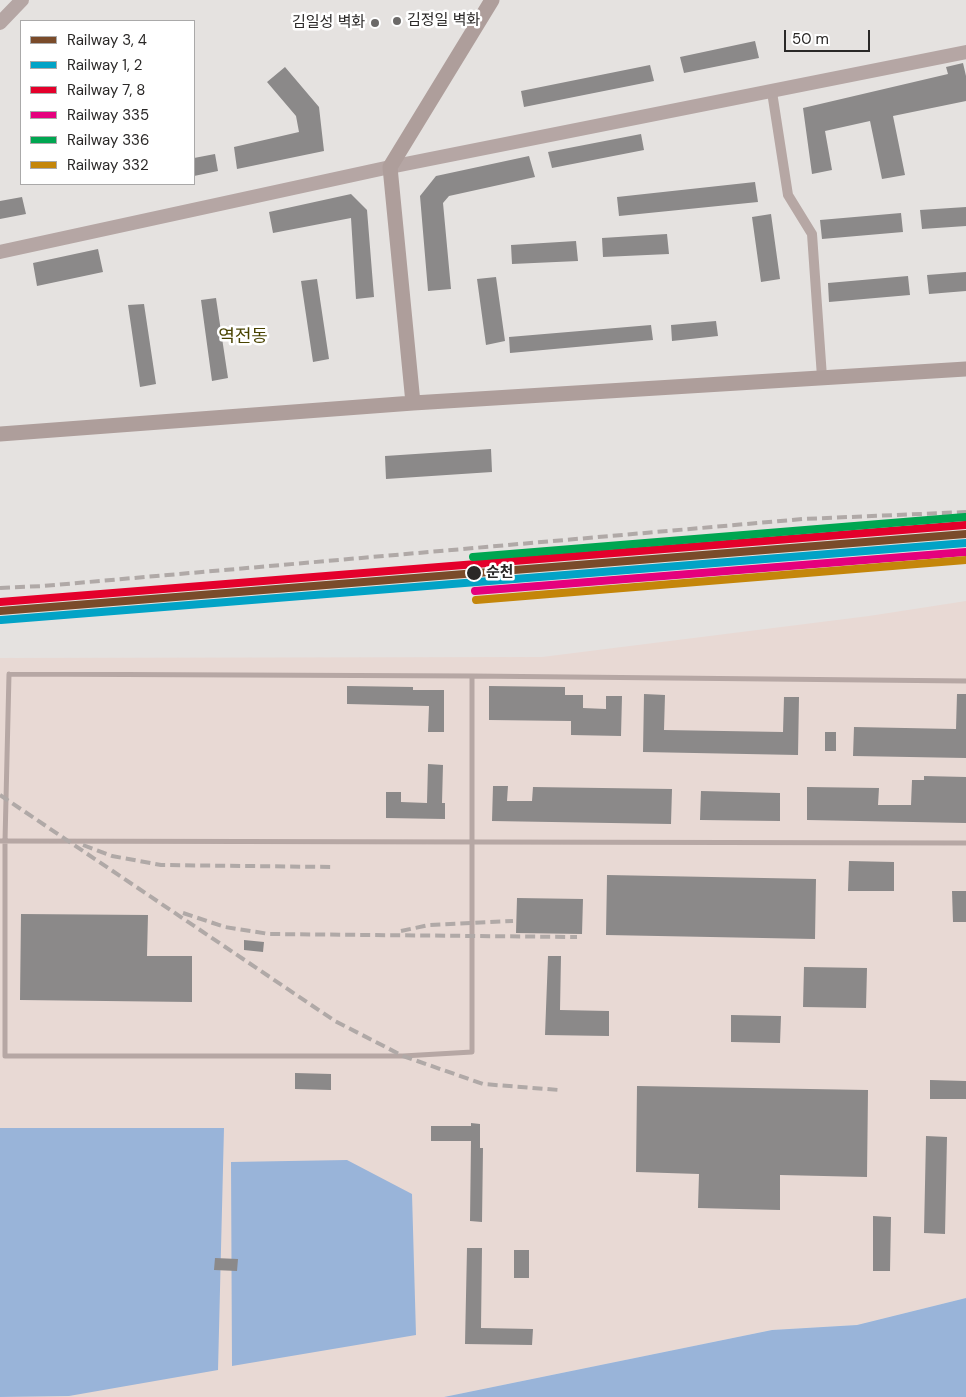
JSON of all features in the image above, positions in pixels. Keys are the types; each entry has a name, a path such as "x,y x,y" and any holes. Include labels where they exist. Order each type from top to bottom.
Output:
{"main road":[{"path":"0,23 22,0"},
{"path":"413,403 390,167 492,0"},
{"path":"0,252 390,167 966,52"},
{"path":"0,434 413,403 966,369"}],"street":[{"path":"772,92 788,195 812,234 822,377"}],"lane":[{"path":"472,676 470,841 472,1052 354,1056 5,1056 2,841 9,674 472,676 966,680"},
{"path":"2,841 966,843"}],"shaded area":[{"path":"966,601 966,1298 857,1325 772,1330 444,1397 0,1397 0,658 542,657 869,616"}],"water":[{"path":"0,1128 224,1128 218,1370 69,1396 0,1397"},
{"path":"347,1160 412,1194 416,1335 232,1366 231,1162"},
{"path":"966,1298 966,1397 444,1397 772,1330 857,1325"}],"building":[{"path":"755,41 759,58 684,73 680,57"},
{"path":"963,63 966,76 966,101 893,116 905,175 882,179 870,121 825,131 832,170 812,174 803,108 948,74 946,67"},
{"path":"650,65 654,81 524,107 521,91"},
{"path":"285,67 319,107 324,151 237,169 234,147 299,132 296,116 267,82"},
{"path":"641,134 644,150 552,168 548,152"},
{"path":"215,154 218,171 195,176 195,158"},
{"path":"529,156 535,177 449,196 443,203 451,289 428,291 420,196 436,176"},
{"path":"755,182 758,202 619,216 617,197"},
{"path":"351,194 367,210 374,297 356,299 351,218 273,233 269,212"},
{"path":"22,197 26,214 0,219 0,201"},
{"path":"966,207 966,226 922,229 920,210"},
{"path":"901,213 903,232 822,239 820,220"},
{"path":"771,214 780,279 761,282 752,217"},
{"path":"667,234 669,254 603,257 602,238"},
{"path":"576,241 578,261 512,264 511,245"},
{"path":"98,249 103,272 37,286 33,263"},
{"path":"966,272 966,291 929,294 927,275"},
{"path":"908,276 910,295 829,302 828,283"},
{"path":"496,277 505,341 486,345 477,279"},
{"path":"317,279 329,359 313,362 301,281"},
{"path":"216,298 228,378 212,381 201,300"},
{"path":"144,304 156,384 140,387 128,305"},
{"path":"716,321 718,336 672,341 671,325"},
{"path":"651,325 653,340 510,353 509,337"},
{"path":"491,449 492,472 386,479 385,456"},
{"path":"347,686 413,687 413,690 444,690 444,732 428,732 429,706 347,704"},
{"path":"489,686 565,687 565,695 583,695 583,708 606,709 606,696 622,696 621,736 571,735 571,721 489,720"},
{"path":"644,694 665,695 664,730 783,732 784,697 799,697 798,755 643,752"},
{"path":"957,694 966,694 966,758 853,756 854,727 956,729"},
{"path":"825,732 836,732 836,751 825,751"},
{"path":"428,764 443,765 442,803 445,803 445,819 386,818 386,792 401,792 401,802 427,803"},
{"path":"924,776 966,777 966,823 807,820 807,787 879,788 878,805 911,805 912,780 924,780"},
{"path":"493,786 508,786 507,801 532,801 533,787 672,789 671,824 492,821"},
{"path":"701,791 780,793 780,821 700,820"},
{"path":"849,861 894,862 894,891 848,891"},
{"path":"607,875 816,879 815,939 606,935"},
{"path":"952,891 966,891 966,922 953,922"},
{"path":"517,898 583,899 582,934 516,933"},
{"path":"21,914 148,915 147,956 192,956 192,1002 20,1000"},
{"path":"244,940 264,942 263,952 244,950"},
{"path":"548,956 561,956 560,1010 609,1011 609,1036 545,1035"},
{"path":"804,967 867,968 866,1008 803,1007"},
{"path":"731,1015 781,1016 780,1043 731,1042"},
{"path":"295,1073 331,1074 331,1090 295,1089"},
{"path":"930,1080 966,1081 966,1099 930,1099"},
{"path":"637,1086 868,1090 867,1177 780,1175 780,1210 698,1208 699,1174 636,1172"},
{"path":"471,1123 480,1124 480,1148 483,1148 482,1222 470,1221 471,1141 431,1141 431,1126 471,1126"},
{"path":"926,1136 947,1137 945,1234 924,1233"},
{"path":"873,1216 891,1217 890,1271 873,1271"},
{"path":"467,1248 482,1248 481,1328 533,1329 532,1345 465,1344"},
{"path":"514,1250 529,1250 529,1278 514,1278"},
{"path":"215,1258 238,1259 237,1271 214,1270"}],"railway":[{"path":"0,588 43,586 803,519 966,512"},
{"path":"0,795 335,1021 403,1056 483,1084 559,1090"},
{"path":"83,845 112,856 161,865 332,867"},
{"path":"183,913 225,927 269,934 577,937"},
{"path":"401,931 429,925 513,921"}],"transit line":[{"path":"0,602 965,525"},
{"path":"0,611 966,534"},
{"path":"1,620 966,543"}],"rail line":[{"name":"336","path":"473,557 965,517"},
{"name":"335","path":"475,591 966,552"},
{"name":"332","path":"476,600 966,560"}],"place":[{"name":"김정일 벽화","path":"397,21"},
{"name":"김일성 벽화","path":"375,23"},
{"name":"순천","path":"474,573"}],"district":[{"name":"역전동","path":"243,337"}]}
